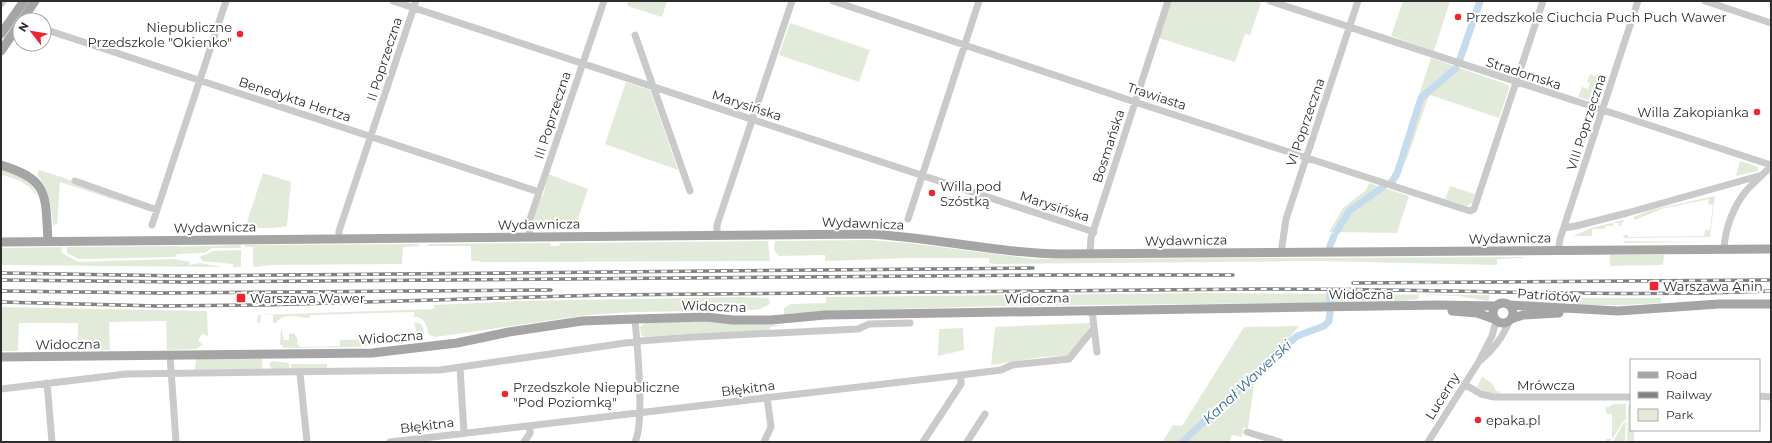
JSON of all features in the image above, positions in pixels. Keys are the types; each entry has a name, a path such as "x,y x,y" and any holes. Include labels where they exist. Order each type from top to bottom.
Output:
{"main road":[{"path":"1,34 24,1"},
{"path":"27,12 35,1"},
{"path":"1,51 12,35"},
{"path":"1,165 24,172 38,183 43,192 46,206 48,240"},
{"name":"Wydawnicza","path":"1,242 48,240 530,238 871,234 908,237 1030,253 1090,254 1771,249"},
{"path":"1502,302 1510,305 1512,309 1510,320 1501,323 1495,320 1492,312 1495,306 1502,302"},
{"name":"Patriotów","path":"1510,305 1586,310 1618,310 1719,304 1771,304"},
{"name":"Widoczna","path":"1,357 170,356 390,351 464,342 509,332 582,321 635,319 706,317 733,320 771,320 825,315 1092,310 1402,307 1439,305 1495,306"},
{"name":"Widoczna","path":"1402,307 1477,313 1495,320"},
{"name":"Patriotów","path":"1510,320 1523,315 1586,310"},
{"name":"Widoczna","path":"1,362 28,357"}],"street":[{"path":"152,225 226,1"},
{"name":"Marysińska","path":"392,1 415,4 653,87 1094,232"},
{"name":"III Poprzeczna","path":"530,238 529,222 604,1"},
{"path":"717,236 717,225 792,1"},
{"name":"Trawiasta","path":"833,1 1135,102 1467,210 1474,209 1516,83"},
{"path":"908,219 921,175 979,1"},
{"name":"Bosmańska","path":"1090,254 1090,244 1168,1"},
{"name":"Stradomska","path":"1270,1 1771,166"},
{"name":"VI Poprzeczna","path":"1281,252 1286,219 1358,1"},
{"path":"1516,83 1543,1"},
{"name":"VIII Poprzeczna","path":"1558,250 1638,1"},
{"path":"1705,1 1771,23"},
{"name":"II Poprzeczna","path":"339,239 339,231 415,4"},
{"name":"Benedykta Hertza","path":"52,32 539,192"},
{"path":"635,35 690,191"},
{"path":"1724,249 1726,231 1736,206 1747,190 1771,166"},
{"path":"1564,228 1605,219 1762,175"},
{"path":"75,181 157,210"},
{"path":"1092,310 1097,352"},
{"path":"635,319 640,413 639,430 635,442"},
{"name":"Lucerny","path":"1493,341 1495,320"},
{"name":"Lucerny","path":"1428,442 1478,363 1510,320"},
{"path":"1,388 126,374 300,373 440,370 637,342 694,337 858,330 869,324 910,324"},
{"name":"Błękitna","path":"390,442 961,375 1001,370 1012,365 1069,359 1094,328"},
{"path":"170,356 176,442"},
{"path":"460,368 464,433"},
{"path":"300,373 307,442"},
{"path":"923,442 960,384 961,375"},
{"path":"47,383 52,442"},
{"name":"Mrówcza","path":"1464,384 1481,394 1494,397 1630,397"},
{"path":"1760,396 1771,396"},
{"path":"764,442 771,427 767,397"},
{"path":"967,442 985,414"},
{"path":"524,442 530,433 530,426"},
{"path":"1247,432 1280,442"}],"green space":[{"path":"627,1 667,1 662,17 628,6"},
{"path":"1171,1 1255,1 1261,3 1250,35 1245,34 1235,62 1159,38"},
{"path":"1403,1 1450,1 1434,51 1391,36"},
{"path":"1476,1 1484,1 1463,61 1457,59"},
{"path":"790,23 870,50 859,82 779,55"},
{"path":"1431,58 1509,85 1509,89 1499,118 1430,95 1409,153 1396,183 1388,180 1392,176 1396,166"},
{"path":"1590,74 1605,80 1597,103 1578,97 1582,87 1588,89 1590,83 1587,82"},
{"path":"626,82 650,90 678,170 605,144"},
{"path":"1740,161 1758,167 1758,171 1736,176"},
{"path":"1,170 18,176 28,182 36,191 38,197 31,188 22,182 1,175"},
{"path":"39,170 73,181 72,184 152,212 60,182 57,224 53,225 47,192 45,186 37,175"},
{"path":"263,173 291,182 287,226 273,228 245,228"},
{"path":"548,174 588,189 576,225 532,224 541,197 543,196"},
{"path":"1369,183 1409,196 1397,233 1329,232 1343,208 1366,190"},
{"path":"1450,186 1475,194 1472,203 1467,206 1445,199"},
{"path":"1715,196 1710,237 1626,238 1623,237 1624,235 1628,235 1628,237 1704,236 1705,230 1710,230 1713,205 1708,204 1709,199 1661,209 1635,220 1633,217 1651,210"},
{"path":"1623,220 1624,222 1621,223 1622,226 1619,226 1619,223 1613,223 1613,226 1605,226 1605,229 1592,229 1592,236 1573,236 1592,228"},
{"path":"869,240 908,243 1034,259 1523,258 1497,259 1497,265 1319,261 996,264 989,263 989,258 908,258 825,261 825,255 779,256 774,250 775,241"},
{"path":"768,241 770,261 480,262 471,261 471,246 426,246 429,244 550,243 551,246 559,246 560,243"},
{"path":"1625,241 1713,242 1623,243"},
{"path":"417,244 421,246 403,247 402,264 272,265 253,267 253,247 245,247 245,245"},
{"path":"241,245 241,248 212,248 204,253 177,254 175,257 79,259 67,253 67,247 183,247"},
{"path":"61,247 62,253 78,262 174,259 190,262 190,265 199,263 223,267 1,265 1,248"},
{"path":"241,250 241,267 233,267 233,264 202,261 200,256 213,251"},
{"path":"1610,255 1664,255 1663,265 1610,266"},
{"path":"1203,293 1490,295 1488,301 1458,296 1419,295 1418,299 1396,302 1001,306 822,311 784,314 784,308 791,304 826,303 826,297"},
{"path":"740,297 769,298 770,304 754,310 636,312 587,315 436,337 429,335 425,322 421,318 414,317 414,312 310,315 310,318 288,316 283,317 276,323 273,323 273,315 261,315 260,323 257,323 258,315 434,309 434,305 518,301"},
{"path":"1572,298 1661,298 1661,303 1572,305"},
{"path":"1,307 207,311 208,336 202,334 198,341 203,344 197,349 167,350 166,321 109,322 110,350 78,350 78,323 19,323 18,351 1,351"},
{"path":"708,321 779,326 770,327 770,331 702,333 645,337 641,335 640,327 647,322"},
{"path":"414,322 420,324 424,331 418,340 355,347 283,348 282,345 280,345 281,328 284,340 289,340 289,334 294,333 298,340 297,344 301,347 340,346 340,340 409,338 416,330"},
{"path":"1090,323 1090,326 1070,356 1042,357 991,365 995,327"},
{"path":"1299,326 1291,336 1292,348 1254,385 1248,428 1243,428 1242,437 1232,435 1230,442 1162,442 1173,425 1182,426 1244,327"},
{"path":"963,328 964,350 938,356 939,329"},
{"path":"196,359 262,359 262,369 195,370"},
{"path":"273,361 288,363 290,369 272,369 269,364"},
{"path":"291,364 327,364 327,369 291,369"},
{"path":"1482,377 1492,383 1496,391 1499,391 1500,394 1487,392 1477,387"},
{"path":"1613,404 1626,404 1626,419 1612,439 1612,414 1607,414 1605,407 1609,407"},
{"path":"1628,404 1630,404 1630,431 1634,431 1634,442 1627,442"},
{"path":"1626,421 1625,442 1612,442 1622,426"},
{"path":"1606,439 1612,439 1609,442 1606,442"}],"waterway":[{"name":"Kanał Wawerski","path":"1460,59 1480,1"},
{"name":"Kanał Wawerski","path":"1392,181 1397,174 1421,98 1456,68"},
{"name":"Kanał Wawerski","path":"1337,231 1349,211 1383,187"},
{"name":"Kanał Wawerski","path":"1330,246 1334,236"},
{"name":"Kanał Wawerski","path":"1330,293 1330,302"},
{"name":"Kanał Wawerski","path":"1182,442 1297,336 1324,326 1329,321 1330,312"}],"railway":[{"path":"1,273 184,276 1033,268"},
{"path":"1,280 184,282 1233,275"},
{"path":"1353,283 1771,280"},
{"path":"1,302 158,306 263,305 604,295 1259,289 1643,294 1771,291"},
{"path":"1,291 161,293 551,290"}],"place":[{"name":"Przedszkole Ciuchcia Puch Puch Wawer","path":"1458,17"},
{"name":"Niepubliczne Przedszkole \"Okienko\"","path":"240,34"},
{"name":"Willa Zakopianka","path":"1757,112"},
{"name":"Willa pod Szóstką","path":"932,193"},
{"name":"Warszawa Anin","path":"1654,286"},
{"name":"Warszawa Wawer","path":"241,298"},
{"name":"Przedszkole Niepubliczne \"Pod Poziomką\"","path":"505,394"},
{"name":"epaka.pl","path":"1478,420"}]}
